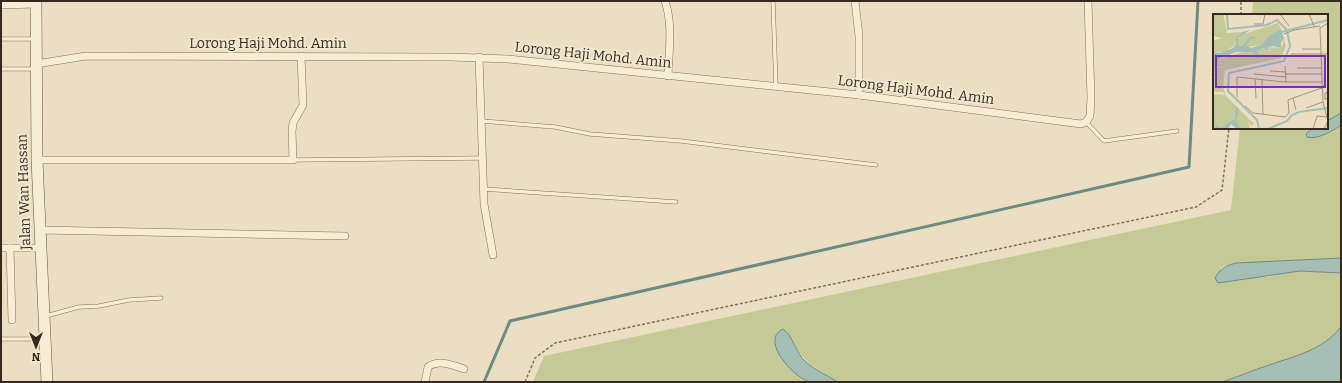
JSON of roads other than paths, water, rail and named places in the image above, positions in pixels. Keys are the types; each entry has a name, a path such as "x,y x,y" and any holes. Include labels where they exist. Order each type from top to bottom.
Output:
{"street":[{"path":"665,1 670,37 668,76"},
{"path":"855,1 859,36 859,96"},
{"path":"1086,122 1090,116 1091,64 1088,1"},
{"path":"1,4 36,3"},
{"name":"Jalan Wan Hassan","path":"36,3 37,160 47,382"},
{"name":"Lorong Haji Mohd. Amin","path":"36,66 86,56 479,57 859,96 1081,124 1086,122"},
{"path":"37,160 293,160 293,123 303,105 301,56"},
{"path":"479,57 483,189 493,256"},
{"path":"40,230 345,236"},
{"path":"1,248 40,248"},
{"path":"10,248 12,320"},
{"path":"425,382 428,367 433,363 444,363 464,369"}],"lane":[{"path":"773,1 776,88"},
{"path":"1,39 36,39"},
{"path":"1,69 36,66"},
{"path":"482,121 555,127 590,134 681,141 876,165"},
{"path":"1086,122 1104,141 1177,131"},
{"path":"293,160 482,158"},
{"path":"483,189 676,202"},
{"path":"45,316 79,307 99,306 129,300 161,298"},
{"path":"1,339 45,339"}],"water":[{"path":"1341,113 1341,125 1320,136 1311,138 1307,137 1306,134 1312,129 1328,129 1328,120"},
{"path":"1341,258 1341,273 1300,271 1218,283 1215,278 1224,268 1236,263"},
{"path":"1341,327 1341,382 1222,382 1317,347 1334,335"},
{"path":"783,329 789,335 799,354 806,362 838,382 810,382 796,374 788,366 777,350 775,341 777,334"}],"waterway":[{"path":"484,382 510,321 1189,167 1198,1"}]}
